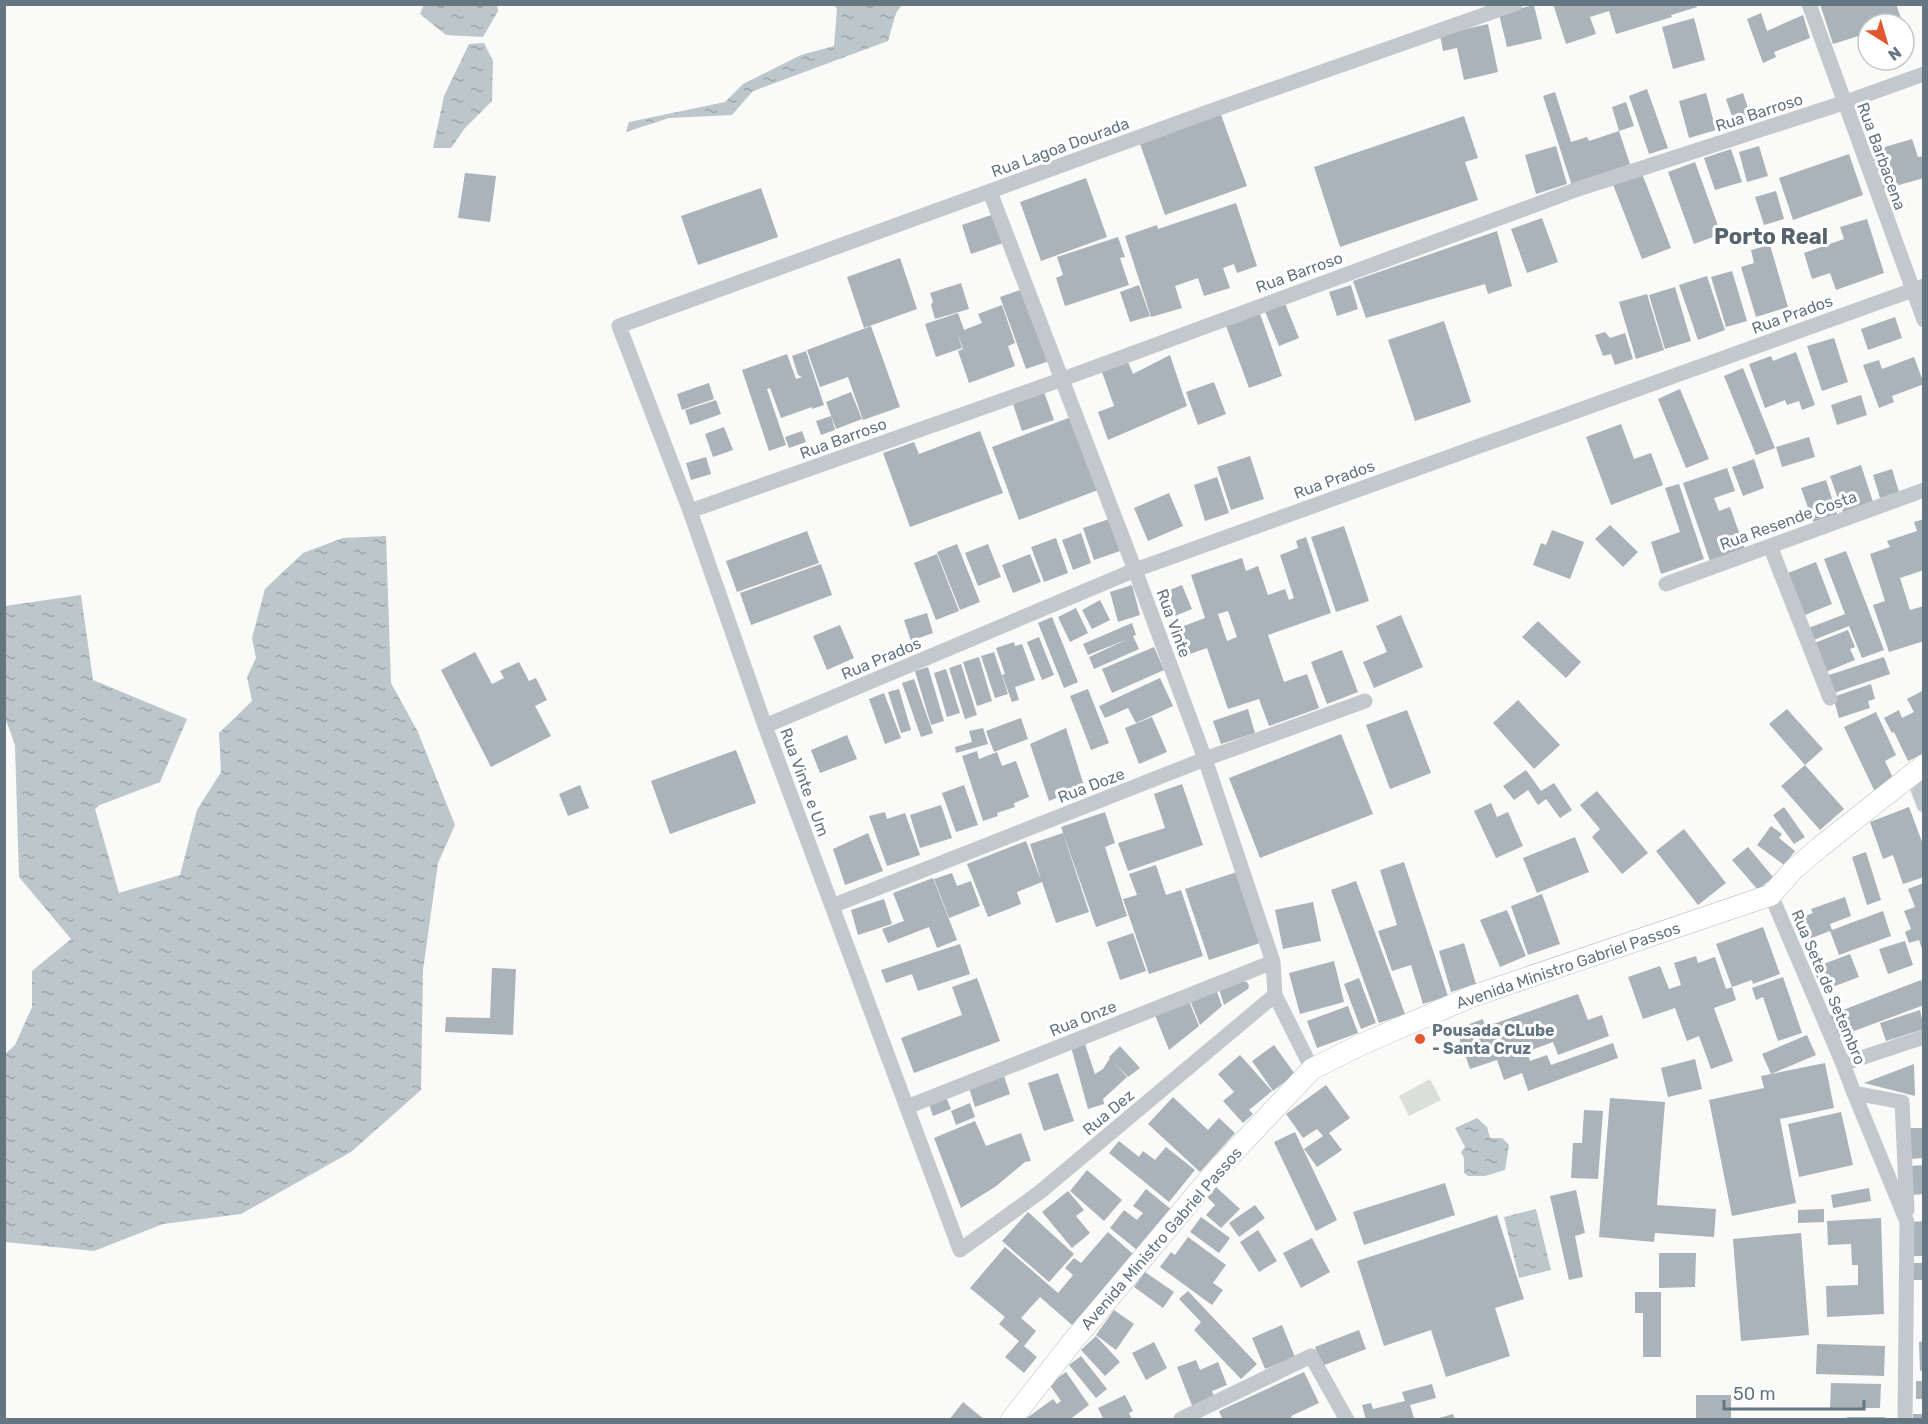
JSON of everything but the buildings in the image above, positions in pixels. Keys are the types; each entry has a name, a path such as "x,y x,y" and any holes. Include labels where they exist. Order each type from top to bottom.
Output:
{"main road":[{"name":"Avenida Ministro Gabriel Passos","path":"1012,1419 1073,1341 1215,1172 1312,1069 1360,1045 1473,996 1771,895 1793,870 1918,769"}],"street":[{"name":"Rua Lagoa Dourada","path":"619,326 1219,108 1515,4"},
{"name":"Rua Barbacena","path":"1809,4 1844,103 1918,288 1923,320"},
{"name":"Rua Barroso","path":"690,511 1063,379 1578,189 1844,103 1923,74"},
{"name":"Rua Vinte","path":"990,192 1136,570 1205,759 1273,962 1275,995 1312,1069"},
{"name":"Rua Prados","path":"765,726 1136,570 1918,288"},
{"name":"Rua Vinte e Um","path":"619,326 690,511 765,726 960,1250"},
{"name":"Rua Resende Costa","path":"1666,584 1923,490"},
{"path":"1770,546 1830,699"},
{"name":"Rua Doze","path":"832,906 1205,759 1365,702"},
{"path":"1918,769 1923,805"},
{"name":"Rua Sete de Setembro","path":"1771,895 1844,1064 1907,1222"},
{"name":"Rua Onze","path":"907,1107 1273,962"},
{"name":"Rua Dez","path":"960,1250 1040,1192 1275,995"},
{"path":"1844,1064 1923,1037"},
{"name":"Rua Sete de Setembro","path":"1854,1093 1902,1102 1907,1222 1905,1419"},
{"path":"1181,1419 1311,1356 1347,1419"}],"shaded area":[{"path":"1430,1079 1441,1100 1409,1116 1399,1096"}],"water":[{"path":"424,4 497,5 498,11 483,37 446,35 420,14"},
{"path":"834,5 902,5 896,13 888,41 753,91 732,115 669,118 626,132 629,122 725,102 743,84 801,55 834,46 837,9"},
{"path":"484,43 493,61 492,101 465,128 451,148 433,148 444,96 469,44"},
{"path":"386,536 391,683 418,732 455,825 438,863 423,970 421,1090 351,1152 241,1214 163,1224 94,1251 5,1242 5,1054 15,1045 32,1007 32,971 71,939 19,877 15,745 4,715 5,606 81,595 93,680 187,719 160,782 95,809 119,893 180,875 197,810 221,772 219,733 252,701 247,677 256,658 252,638 265,589 303,553 343,538"},
{"path":"1477,1118 1487,1127 1490,1138 1502,1138 1509,1145 1505,1170 1485,1176 1468,1176 1464,1173 1464,1158 1461,1152 1465,1147 1455,1128"},
{"path":"1536,1209 1551,1270 1519,1278 1504,1217"}],"place":[{"name":"Pousada CLube - Santa Cruz","path":"1420,1039"}],"district":[{"name":"Porto Real","path":"1771,236"}]}
